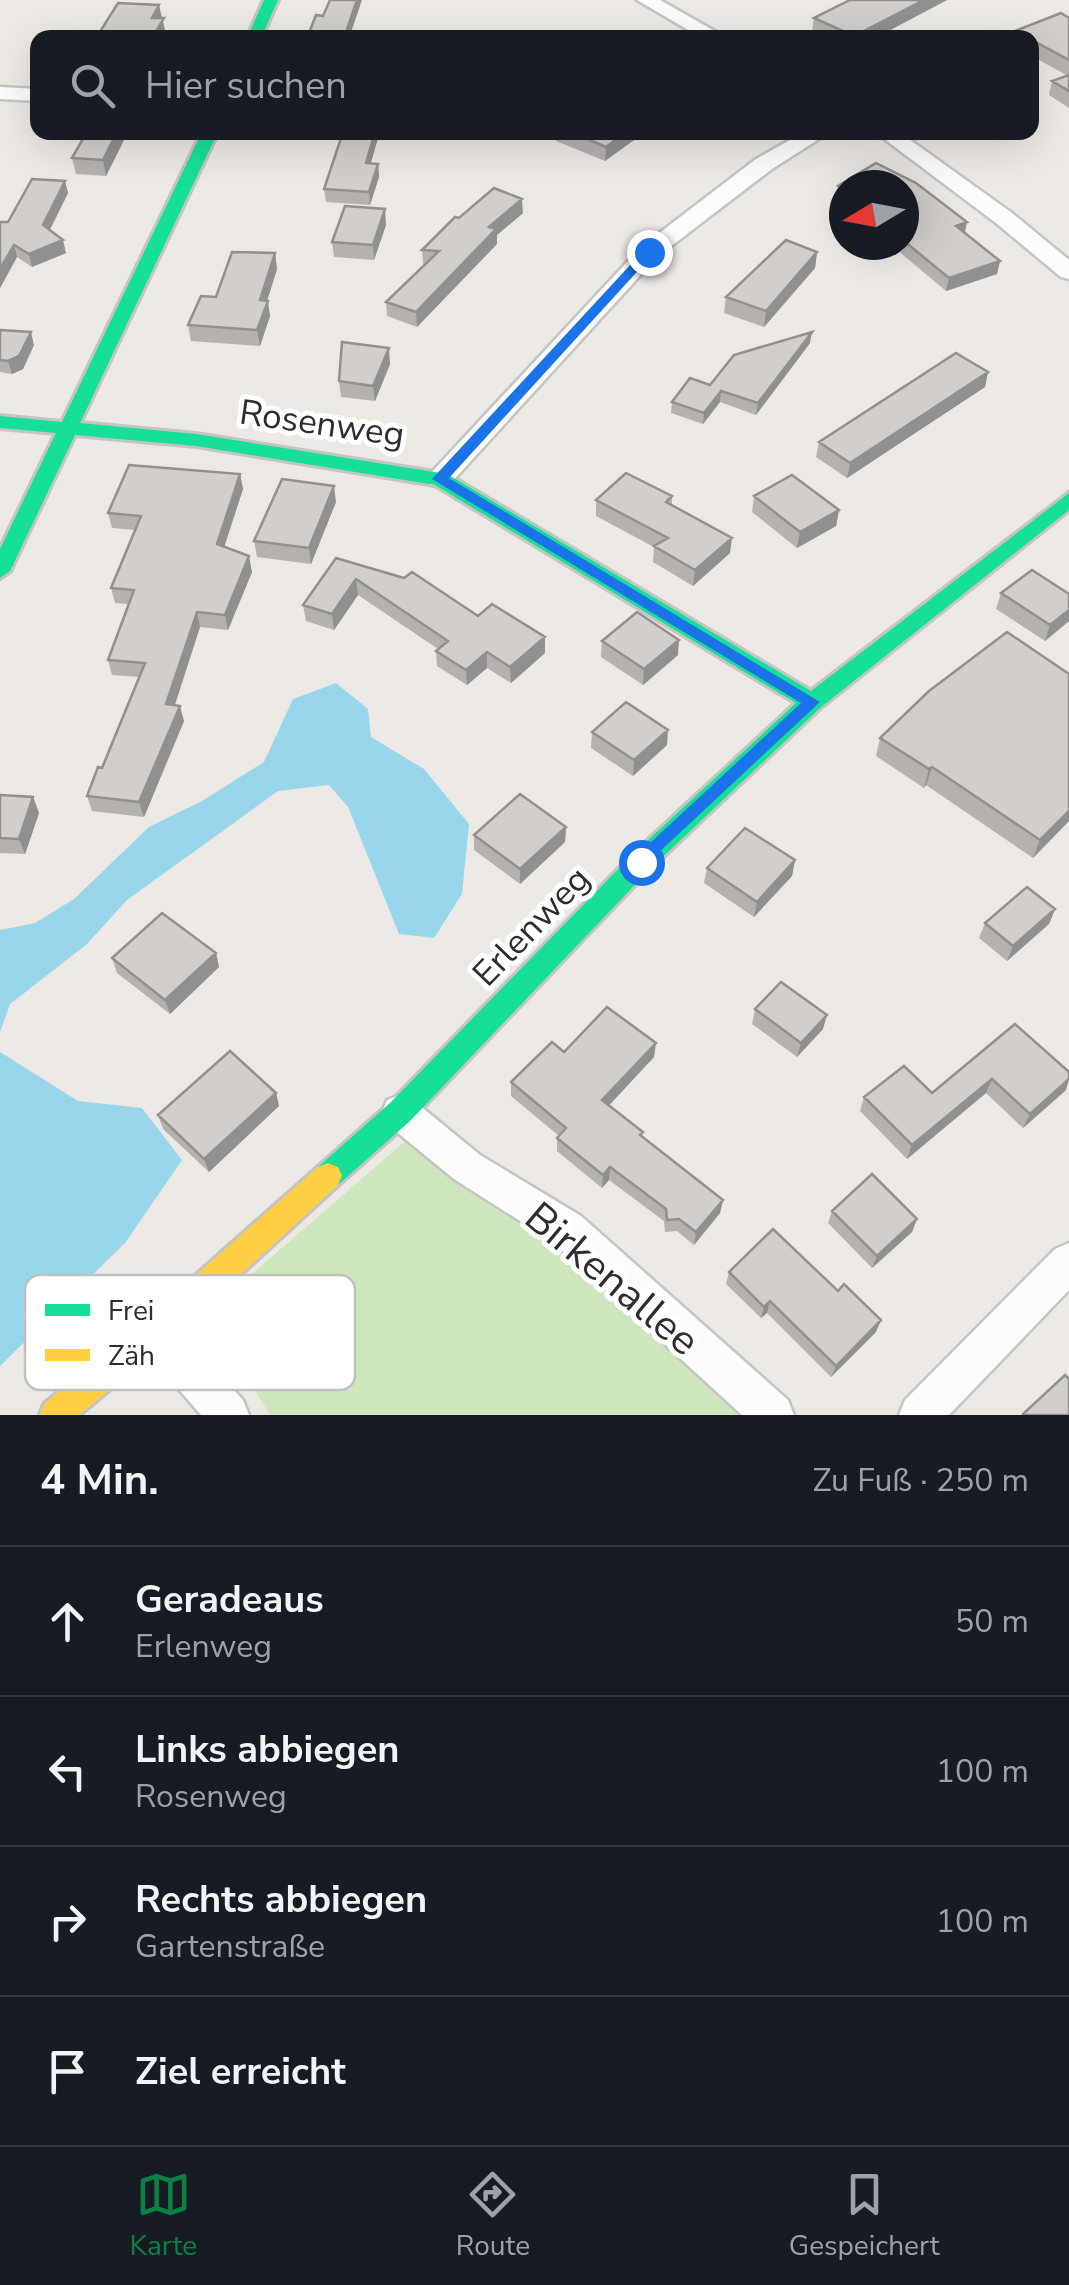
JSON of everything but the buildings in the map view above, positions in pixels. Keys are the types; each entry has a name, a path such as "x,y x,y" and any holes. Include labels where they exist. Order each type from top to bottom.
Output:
{"street":[{"path":"258,30 271,0"},
{"path":"646,0 703,30"},
{"path":"0,93 30,95"},
{"path":"0,571 206,140"},
{"path":"440,479 649,252 764,164 806,140"},
{"path":"895,140 1004,218 1069,272"},
{"name":"Rosenweg","path":"0,422 215,443 440,479 812,702"},
{"name":"Erlenweg","path":"218,1275 400,1112 641,862 812,702 1069,500"},
{"name":"Birkenallee","path":"400,1112 467,1167 566,1229 773,1415"},
{"path":"920,1415 1069,1262"},
{"name":"Erlenweg","path":"56,1415 86,1390"},
{"path":"206,1390 228,1415"}],"green space":[{"path":"418,1130 748,1415 270,1415 255,1390 355,1390 355,1275 251,1275"}],"water":[{"path":"336,683 368,709 371,737 424,769 469,824 462,894 434,938 399,934 348,807 329,785 278,791 127,900 86,945 10,1004 0,1032 0,930 35,923 74,899 149,827 202,801 264,762 293,699"},
{"path":"0,1052 78,1101 142,1108 182,1160 125,1243 92,1275 25,1275 25,1341 0,1366"}],"traffic: fast":[{"path":"258,30 271,0"},
{"path":"0,571 206,140"},
{"path":"0,422 196,440 440,479 812,702"},
{"path":"328,1176 400,1112 641,862 812,702 1069,500"}],"traffic: slow":[{"path":"218,1275 328,1176"},
{"path":"55,1415 85,1390"}],"route":[{"path":"641,862 812,702 440,479 649,252"}]}
